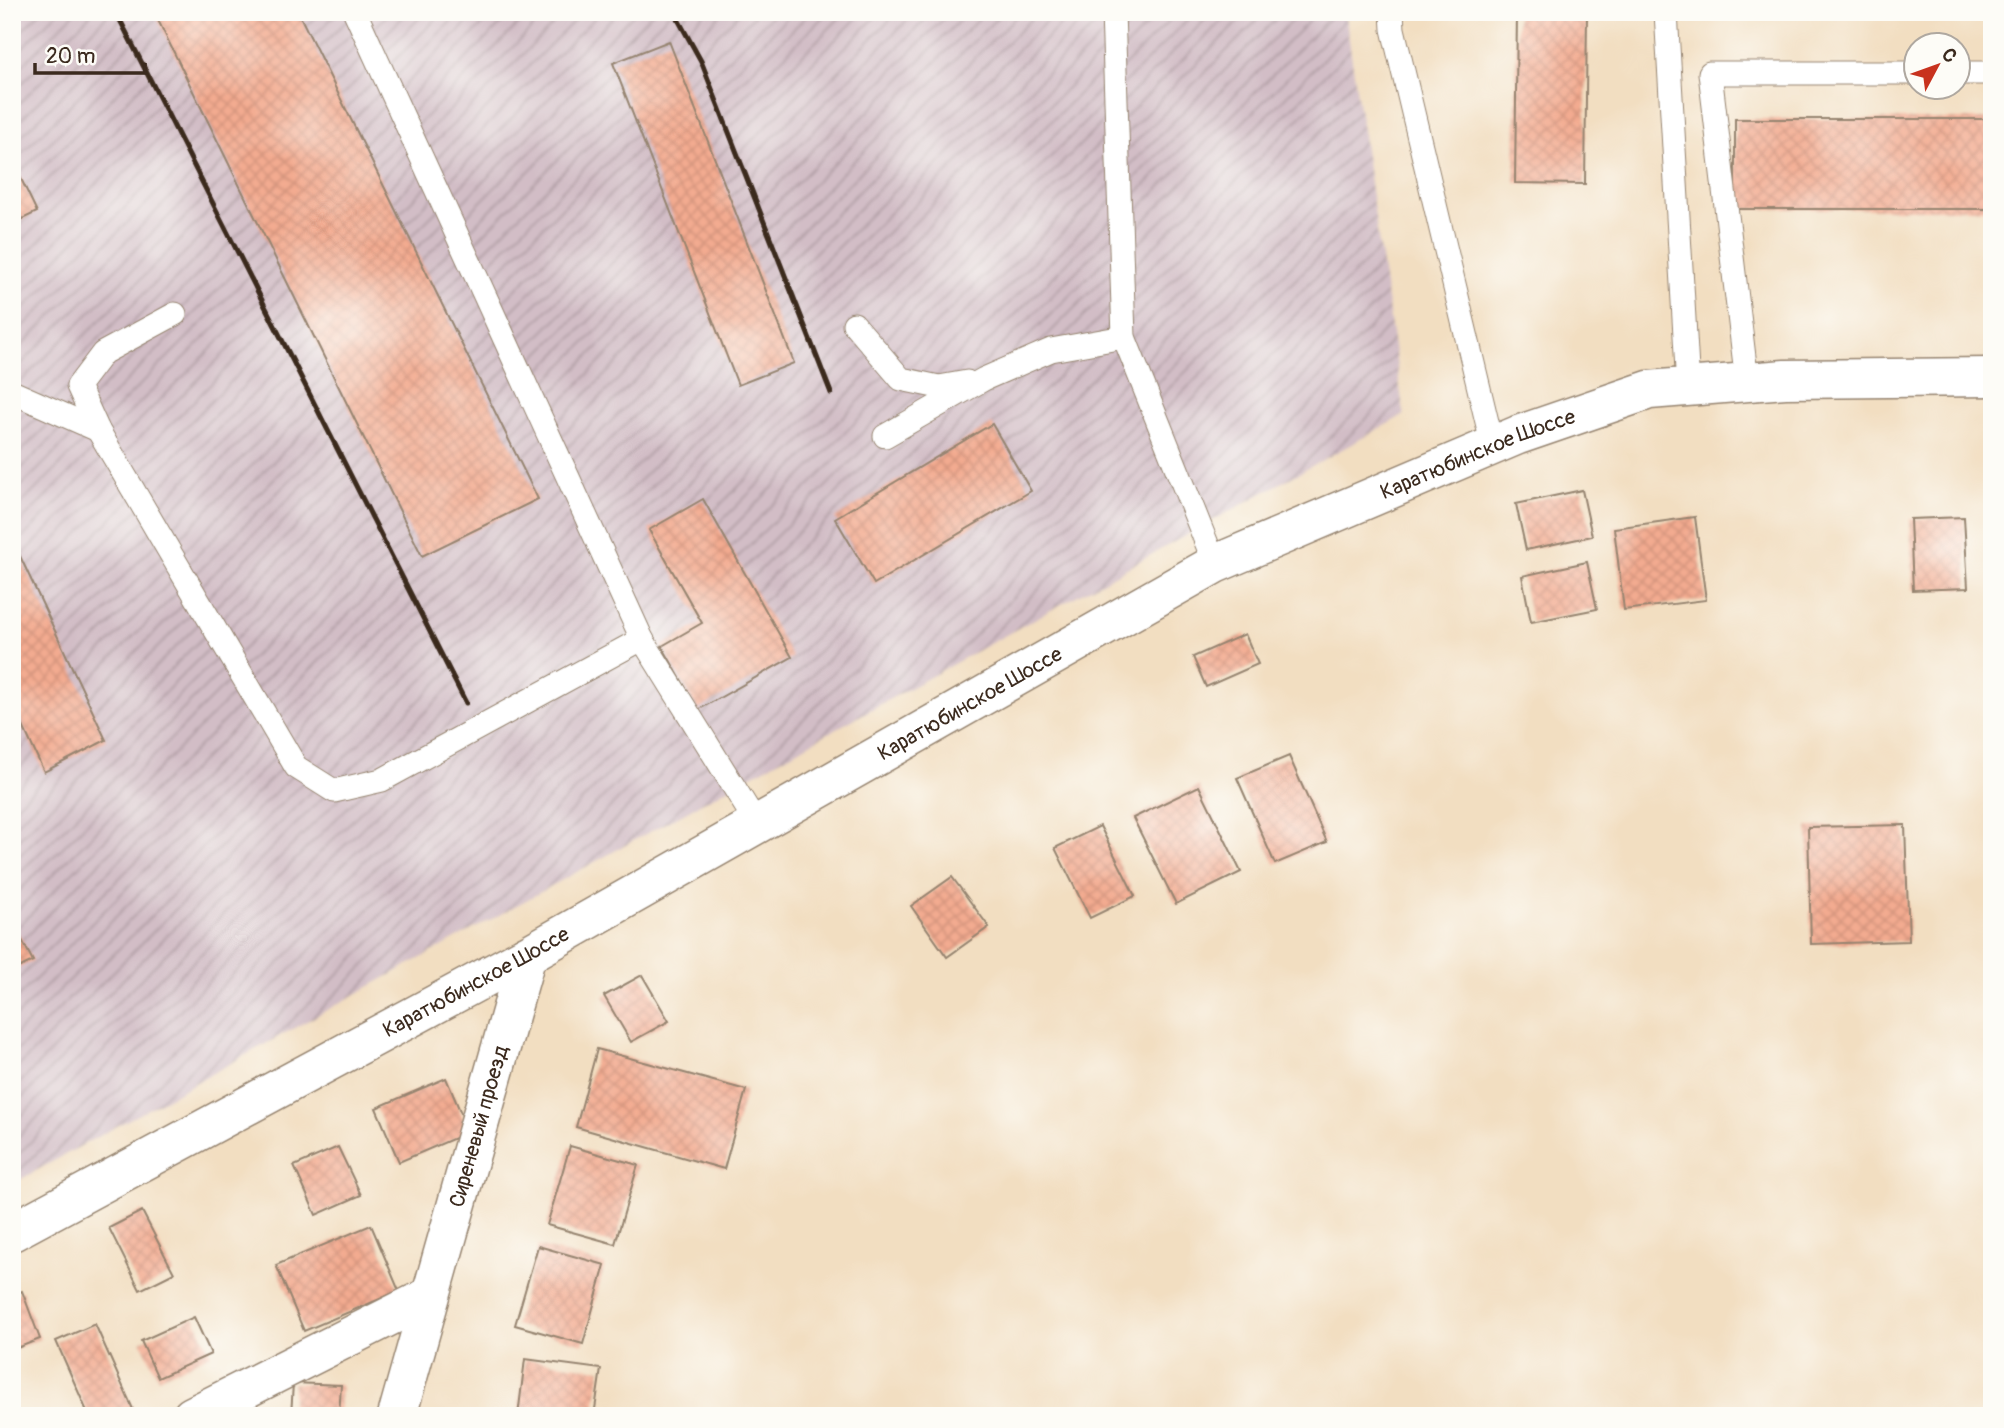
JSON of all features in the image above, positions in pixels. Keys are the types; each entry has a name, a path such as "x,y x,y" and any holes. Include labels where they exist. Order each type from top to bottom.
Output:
{"street":[{"name":"Каратюбинское Шоссе","path":"12,1232 527,955 1215,564 1518,435 1649,390 1785,379 1992,377"},
{"name":"Сиреневый проезд","path":"397,1416 527,955"},
{"path":"192,1416 429,1296"}],"lane":[{"path":"355,12 642,639 757,824"},
{"path":"1112,12 1124,337 1215,564"},
{"path":"1392,12 1393,29 1493,447"},
{"path":"1666,12 1688,387"},
{"path":"1747,382 1710,73 1902,73"},
{"path":"1972,73 1992,73"},
{"path":"175,314 103,353 78,386 98,430 296,766 334,791 382,780 642,639"},
{"path":"854,324 901,379 939,387 984,379"},
{"path":"885,436 984,379 1051,350 1124,337"},
{"path":"12,392 98,430"}],"shaded area":[{"path":"12,12 1345,12 1404,415 12,1184"}],"building":[{"path":"154,12 298,12 538,499 422,556"},
{"path":"1517,12 1587,12 1585,184 1515,183"},
{"path":"669,41 794,363 738,385 613,63"},
{"path":"1735,119 1992,119 1992,209 1735,209"},
{"path":"12,160 37,212 12,224"},
{"path":"992,424 1031,491 874,584 835,518"},
{"path":"1582,490 1592,536 1526,550 1516,504"},
{"path":"703,499 792,657 698,710 662,646 702,623 649,530"},
{"path":"1695,517 1706,600 1624,610 1614,528"},
{"path":"1964,517 1968,588 1913,590 1910,519"},
{"path":"12,539 106,740 44,772 12,702"},
{"path":"1587,562 1597,609 1531,622 1522,576"},
{"path":"1245,634 1258,664 1206,687 1193,657"},
{"path":"1289,756 1327,842 1275,864 1237,778"},
{"path":"1199,786 1241,872 1176,904 1133,818"},
{"path":"1905,825 1909,941 1811,944 1808,827"},
{"path":"1100,826 1135,896 1090,918 1055,848"},
{"path":"952,877 989,927 947,957 911,906"},
{"path":"12,921 33,961 12,971"},
{"path":"642,975 669,1021 631,1042 604,996"},
{"path":"597,1049 746,1090 724,1169 576,1127"},
{"path":"446,1078 469,1132 399,1162 376,1108"},
{"path":"570,1146 638,1165 615,1244 547,1225"},
{"path":"338,1147 361,1195 316,1215 294,1166"},
{"path":"142,1211 174,1273 140,1290 109,1228"},
{"path":"371,1225 399,1291 304,1331 276,1265"},
{"path":"538,1246 605,1265 583,1344 515,1325"},
{"path":"22,1291 40,1339 12,1350 12,1295"},
{"path":"194,1317 211,1354 158,1378 141,1341"},
{"path":"95,1324 136,1416 89,1416 56,1341"},
{"path":"525,1359 601,1369 594,1416 518,1416"},
{"path":"293,1383 341,1385 339,1416 291,1416"}],"railway":[{"path":"116,12 466,703"},
{"path":"674,12 701,61 831,393"}]}
